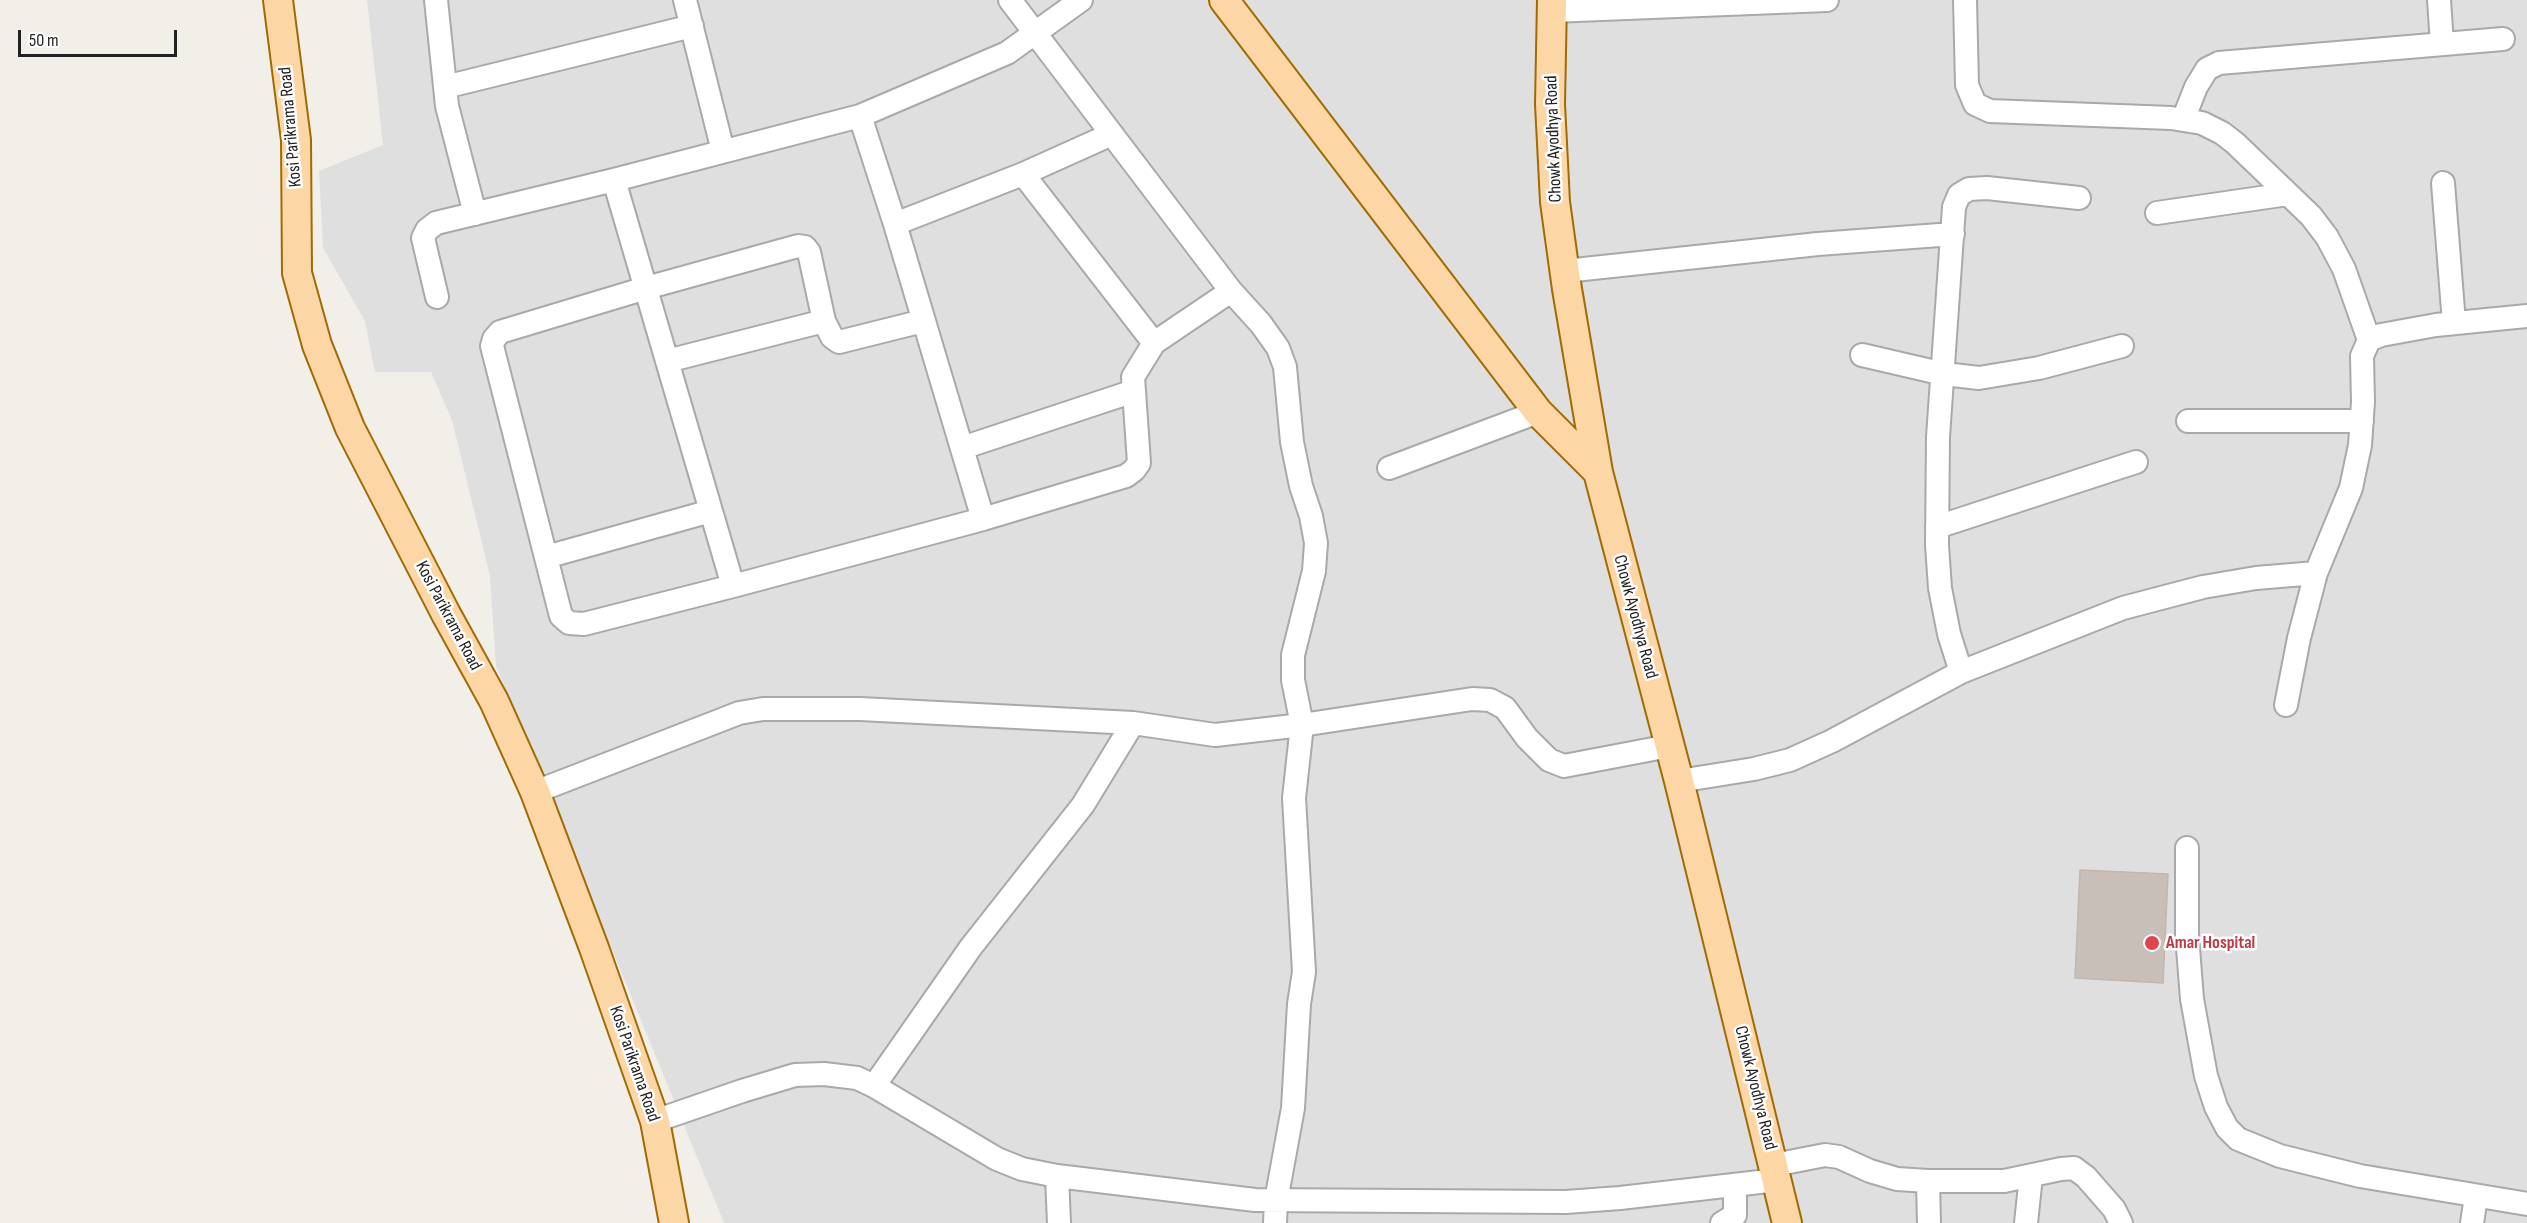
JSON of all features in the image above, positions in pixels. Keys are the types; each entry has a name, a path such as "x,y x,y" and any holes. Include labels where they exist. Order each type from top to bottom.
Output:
{"main road":[{"name":"Kosi Parikrama Road","path":"278,0 296,140 297,273 317,345 351,428 446,614 494,701 535,792 594,948 655,1121 674,1223"},
{"path":"1224,0 1539,412 1598,472"},
{"name":"Chowk Ayodhya Road","path":"1552,5 1550,104 1555,202 1598,472 1679,781 1787,1223"}],"street":[{"path":"436,0 447,106 476,214"},
{"path":"686,0 723,151"},
{"path":"1010,0 1231,291 1278,348 1285,367 1292,442 1316,543 1314,572 1293,655 1293,680 1302,725 1294,798 1304,972 1299,1004 1293,1108 1276,1212"},
{"path":"437,297 423,238 427,230 436,223 614,180 860,116 1007,53 1081,0"},
{"path":"1552,5 1827,0"},
{"path":"1965,0 1967,85 1975,104 1990,111 2183,120 2202,123 2222,133 2235,143 2311,216 2327,237 2344,269 2369,340 2362,356 2360,446 2351,488 2316,573 2299,638 2286,705"},
{"path":"2439,0 2442,44"},
{"path":"445,87 692,26"},
{"path":"2183,120 2196,87 2207,69 2219,63 2503,39"},
{"path":"860,116 983,519"},
{"path":"895,225 1023,174 1112,134"},
{"path":"1023,174 1154,343"},
{"path":"614,180 733,586"},
{"path":"2443,183 2454,323"},
{"path":"1961,672 1949,634 1940,588 1937,527 1938,437 1954,207 1959,195 1969,189 1987,188 2079,198"},
{"path":"2157,213 2288,194"},
{"path":"1565,271 1841,242 1953,234"},
{"path":"923,321 839,342 832,337 824,321 809,252 805,247 798,246 646,288 500,333 494,339 492,346 561,616 569,623 584,624 983,519 1126,476 1139,463 1133,377 1154,343 1231,291"},
{"path":"2369,340 2381,335 2454,323 2527,316"},
{"path":"667,361 824,321"},
{"path":"1862,355 1944,374 1979,378 2039,368 2122,346"},
{"path":"962,448 1134,391"},
{"path":"1389,468 1539,412"},
{"path":"2188,421 2362,421"},
{"path":"1937,527 2136,462"},
{"path":"546,557 711,511"},
{"path":"1679,781 1755,770 1790,760 1832,741 1961,672 2123,608 2203,587 2256,578 2316,573"},
{"path":"535,792 723,719 763,709 860,709 1133,723 1215,735 1302,725 1472,699 1490,700 1505,708 1527,738 1549,760 1564,766 1669,746"},
{"path":"874,1086 970,947 1083,805 1133,723"},
{"path":"2187,848 2187,935 2192,999 2206,1076 2216,1107 2227,1128 2238,1139 2280,1156 2360,1176 2527,1204"},
{"path":"655,1121 742,1091 795,1076 824,1074 857,1078 874,1086 997,1159 1022,1169 1057,1176 1255,1200 1276,1212 1566,1202 1620,1198 1735,1185 1825,1155 1839,1157 1898,1179 1928,1181 2004,1181 2061,1168 2074,1168 2086,1177 2114,1209 2121,1223"},
{"path":"1057,1176 1059,1223"},
{"path":"2026,1223 2031,1176"},
{"path":"1928,1181 1929,1223"},
{"path":"1722,1223 1735,1215 1735,1185"},
{"path":"2472,1223 2476,1197"}],"shaded area":[{"path":"367,0 2527,0 2527,1223 724,1223 496,666 490,576 452,420 431,372 375,372 365,321 323,248 319,171 383,145"}],"building":[{"path":"2080,870 2168,874 2163,983 2075,978"}],"place":[{"name":"Amar Hospital","path":"2152,943"}]}
